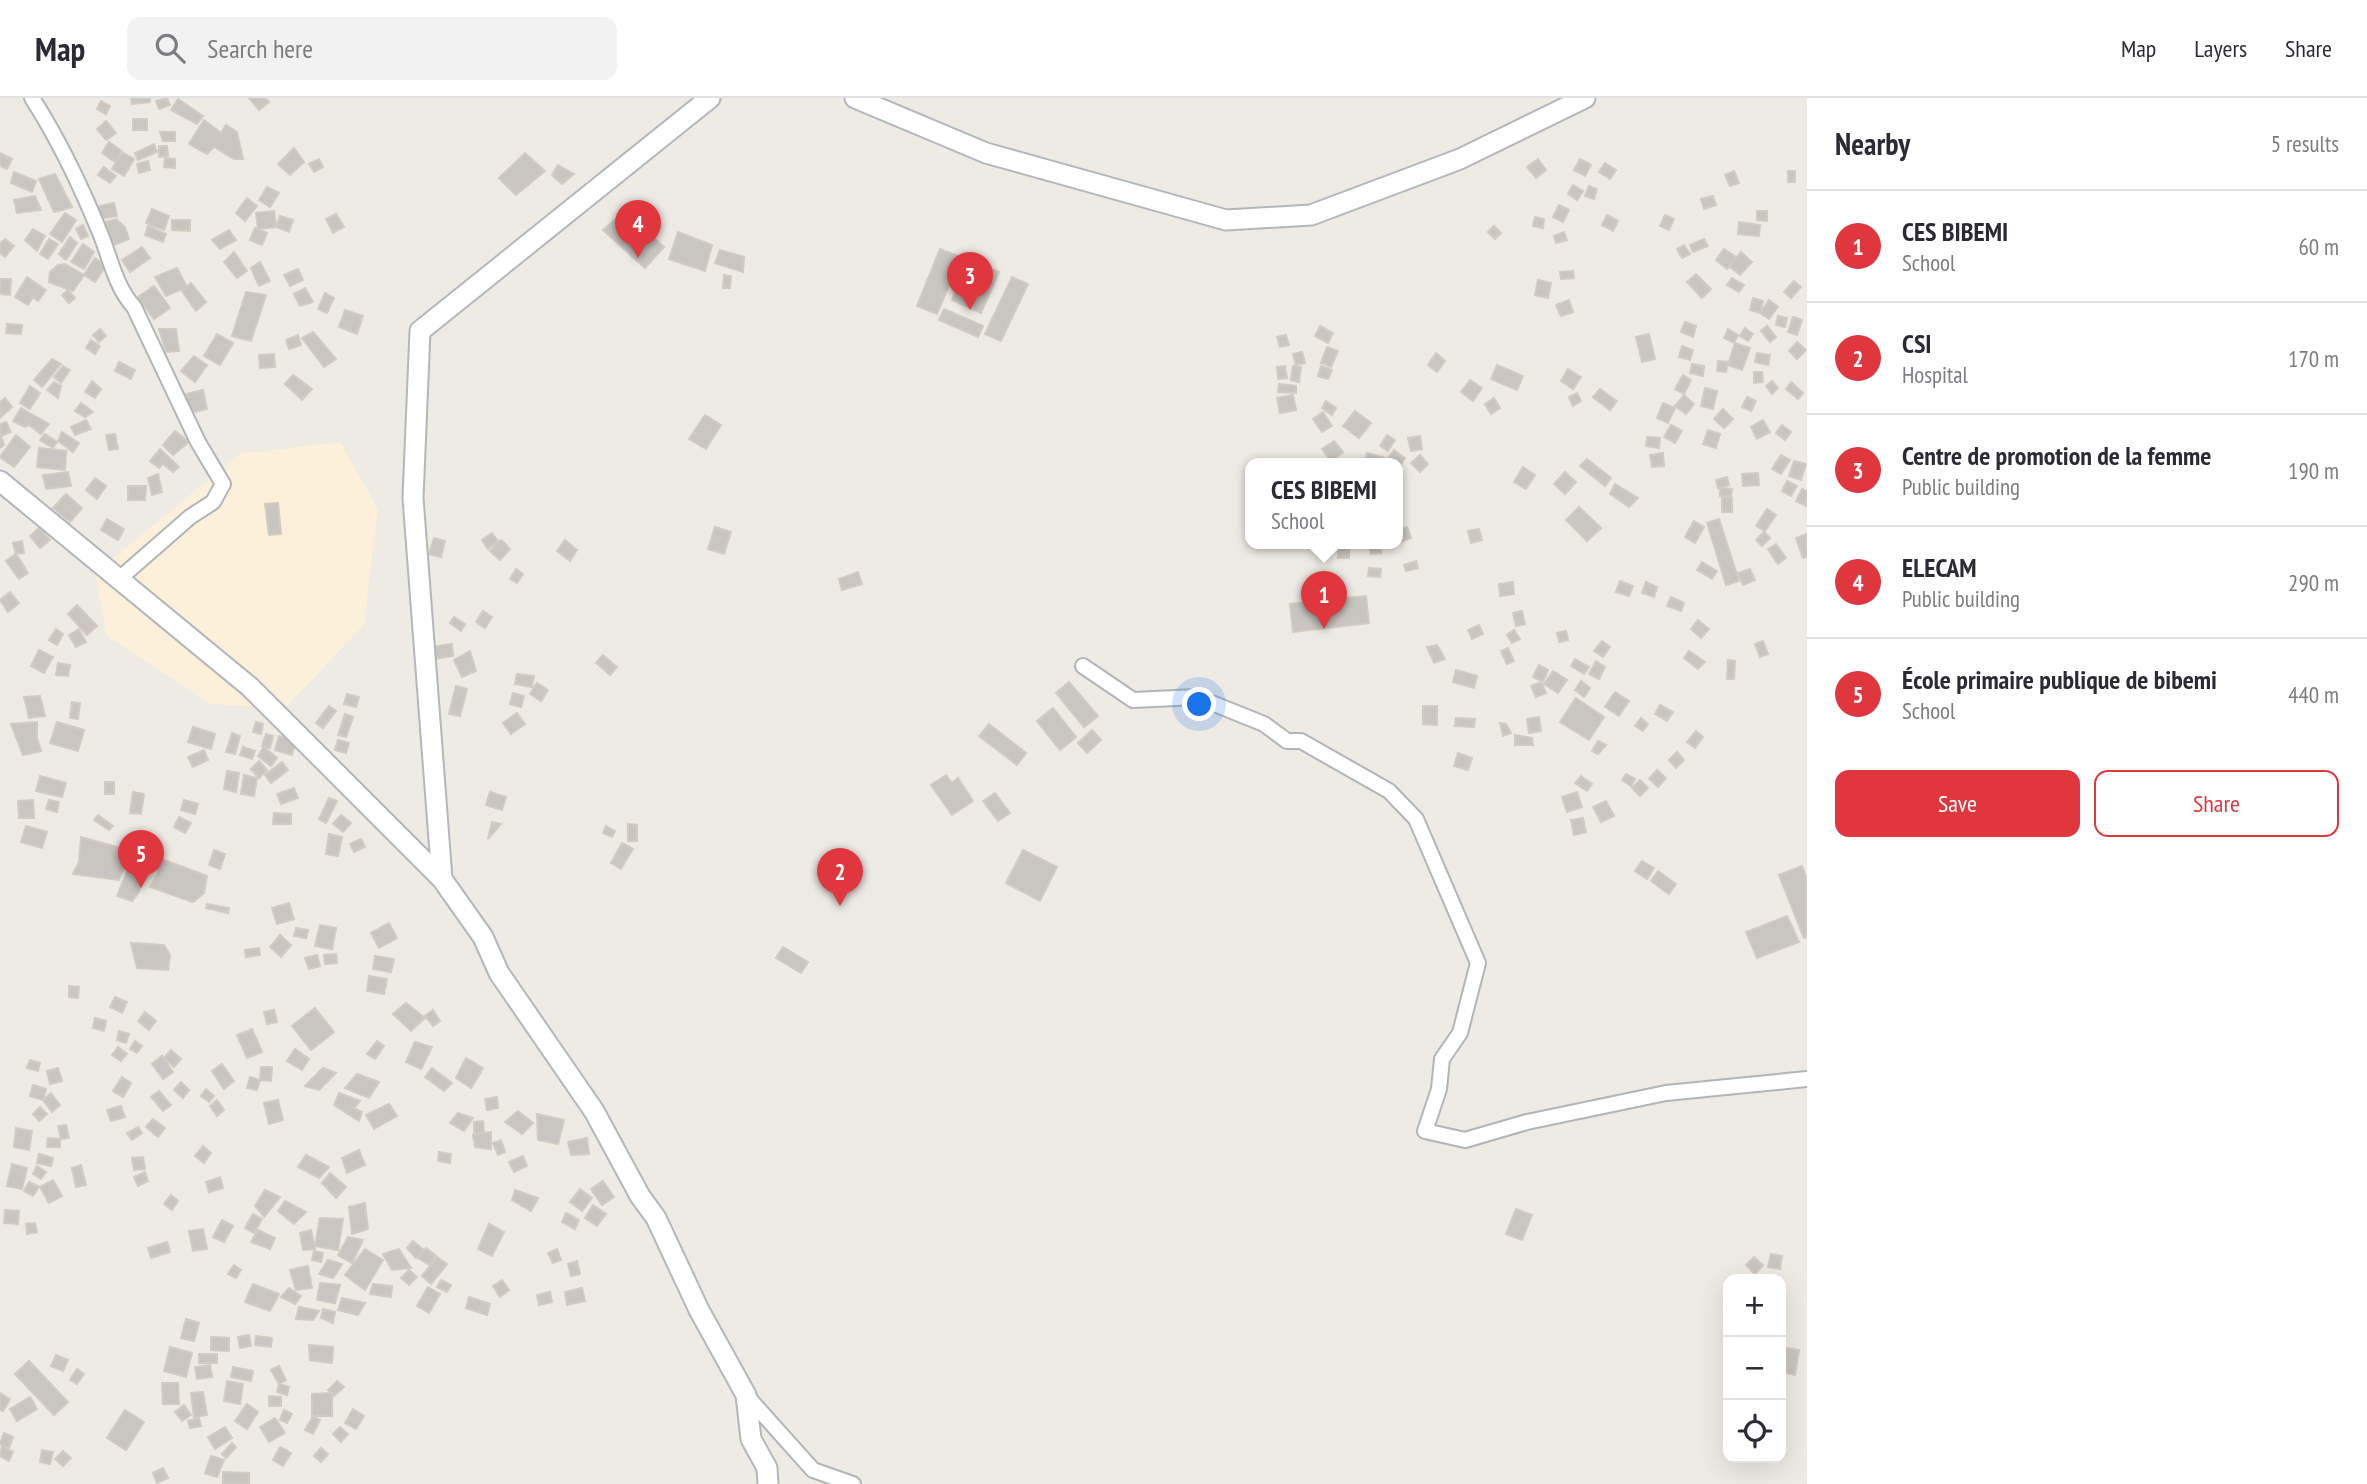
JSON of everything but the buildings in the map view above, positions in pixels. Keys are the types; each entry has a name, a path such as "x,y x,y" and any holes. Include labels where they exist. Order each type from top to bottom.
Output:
{"main road":[{"path":"442,879 413,498 420,331 710,98"},
{"path":"855,98 986,153 1226,220 1311,215 1460,159 1570,100"},
{"path":"0,481 250,687 442,879 483,937 499,973 617,1148 640,1196 656,1218 731,1372 746,1395 751,1439 766,1468 768,1484"}],"street":[{"path":"32,98 64,147 100,232 121,293 134,307 187,419 223,484 213,502 190,517 119,579"},
{"path":"1083,666 1133,700 1198,697 1264,724 1287,741 1301,741 1389,791 1416,819 1478,963 1460,1033 1442,1059 1439,1089 1425,1131 1465,1139 1563,1113 1666,1093 1807,1079"},
{"path":"746,1395 813,1470 853,1484"}],"shaded area":[{"path":"340,442 378,509 364,625 285,708 211,704 107,636 95,573 240,454"}],"place":[{"name":"ELECAM","path":"638,258"},
{"name":"Centre de promotion de la femme","path":"970,310"},
{"name":"CES BIBEMI","path":"1324,629"},
{"name":"École primaire publique de bibemi","path":"141,888"},
{"name":"CSI","path":"840,906"}]}
